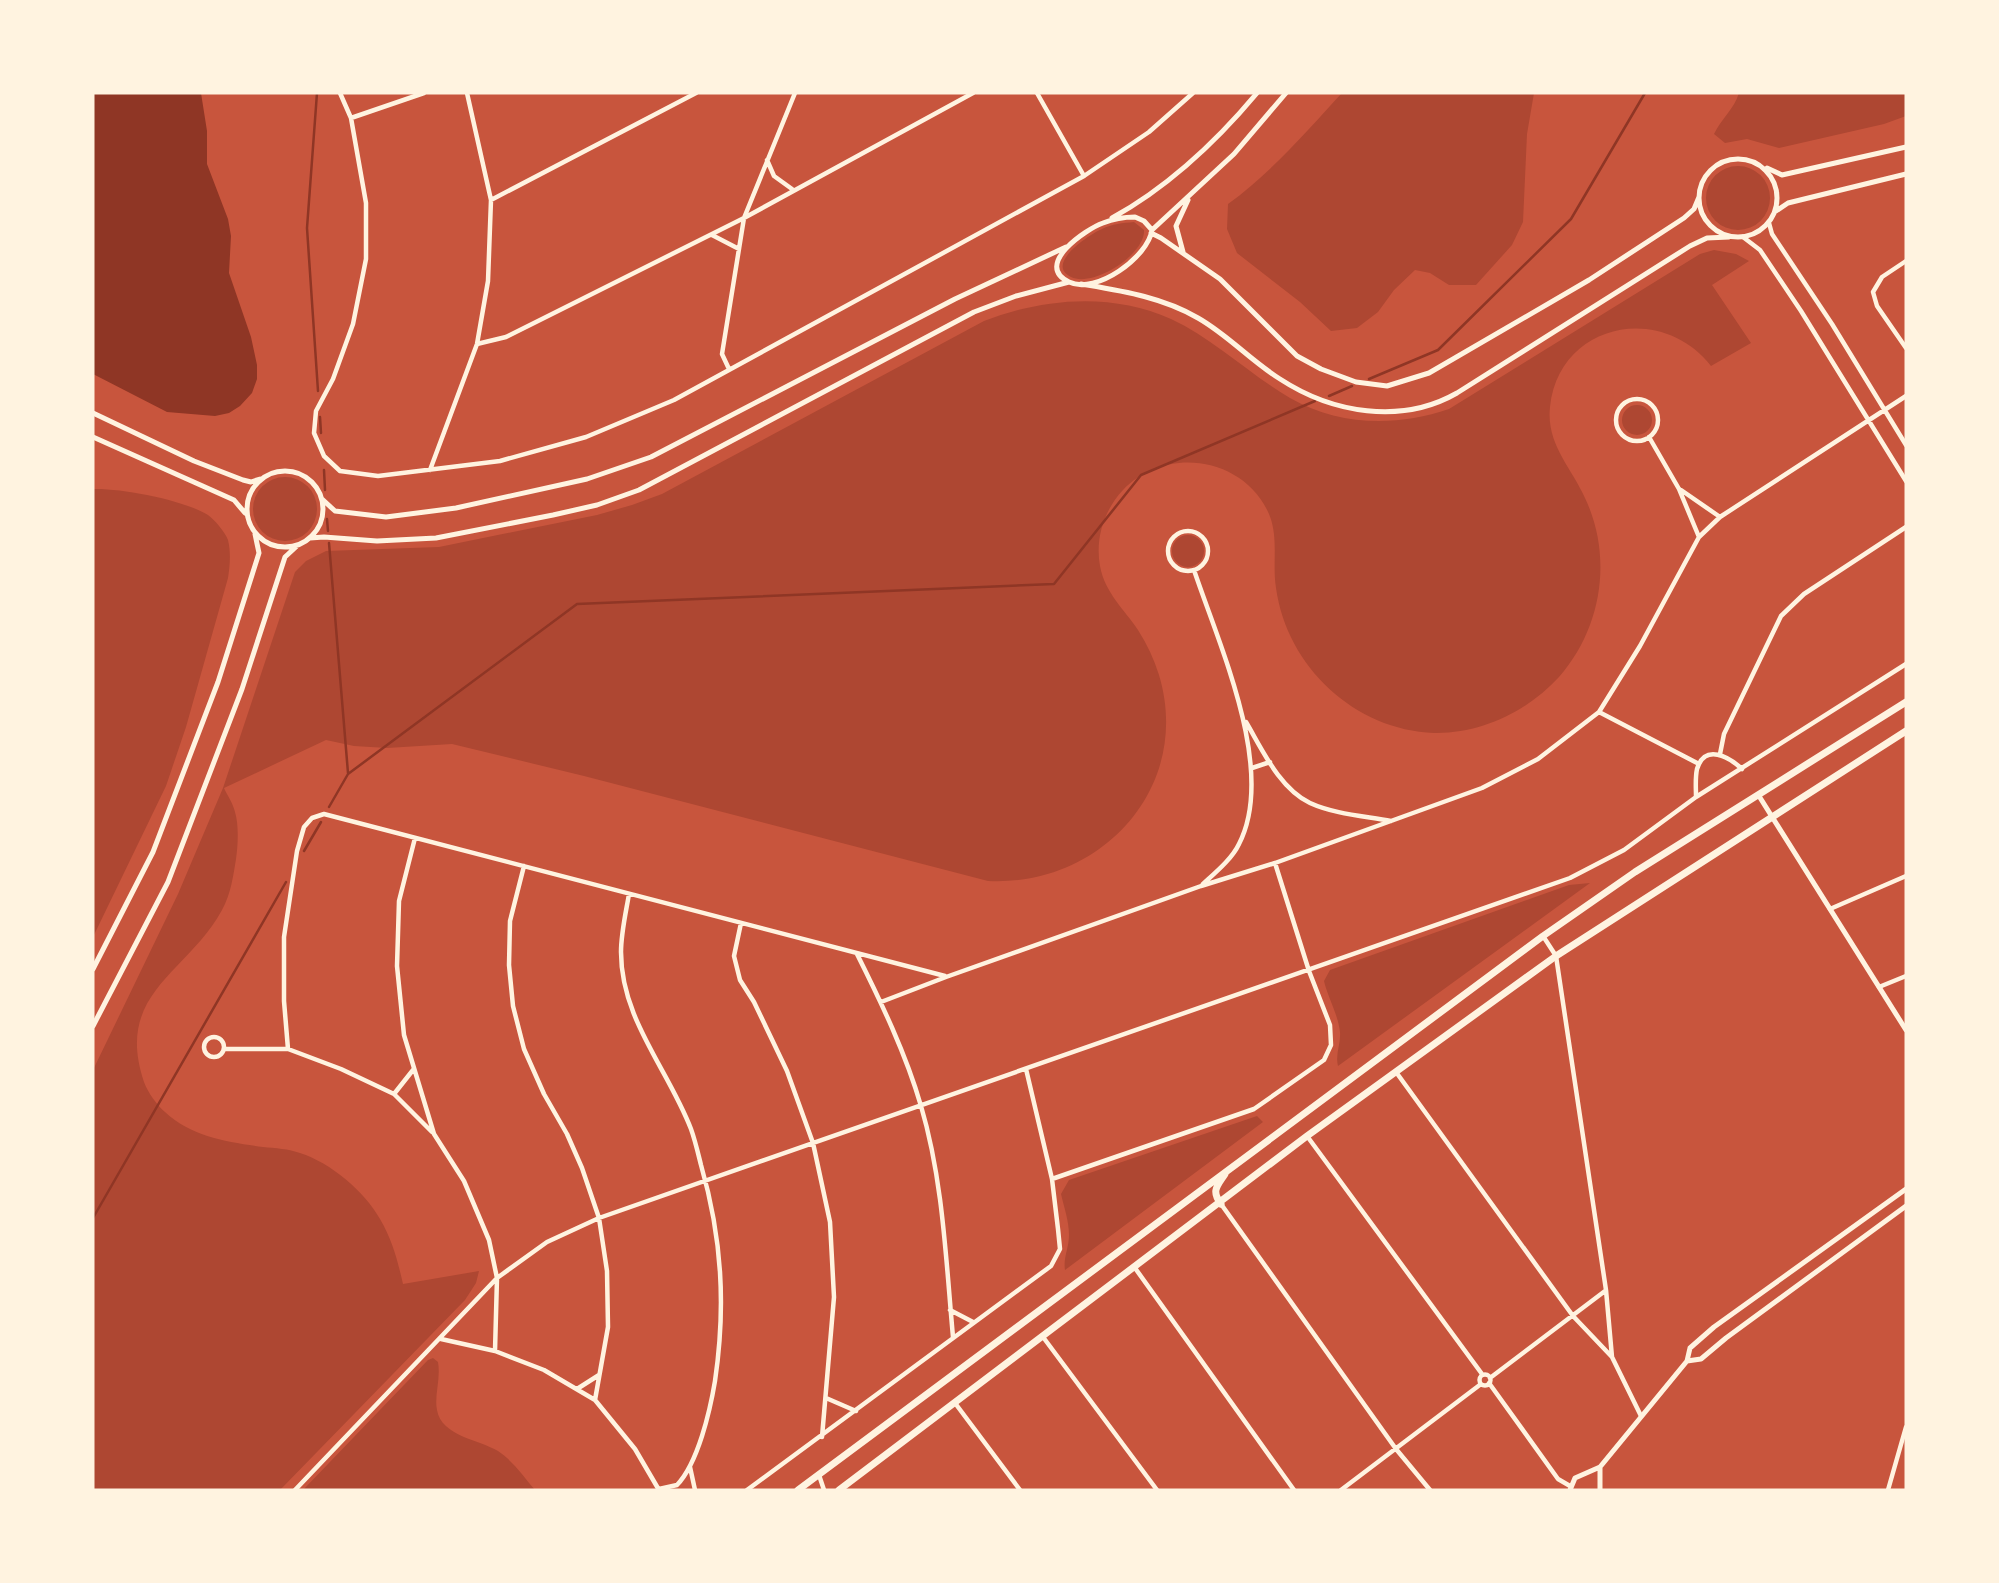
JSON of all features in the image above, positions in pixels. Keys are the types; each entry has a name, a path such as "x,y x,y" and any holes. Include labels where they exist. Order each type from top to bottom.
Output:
{"main road":[{"path":"798,1490 1543,936 1635,872 1906,702"},
{"path":"839,1490 1221,1204 1307,1136 1556,956 1906,731"},
{"path":"1221,1204 1214,1194 1215,1189 1229,1168"}],"street":[{"path":"340,93 351,118 366,204 366,259 353,324 333,379 316,411 314,433 324,456 340,471 379,476 500,461 586,437 674,400 1084,176 1149,132 1193,93"},
{"path":"351,118 424,93"},
{"path":"430,470 477,344 488,281 491,201 467,93"},
{"path":"491,201 696,93"},
{"path":"729,369 722,354 744,218 795,93"},
{"path":"477,344 506,337 744,218 973,93"},
{"path":"1037,93 1084,176"},
{"path":"93,413 219,471 251,482 272,473 297,473 306,477 316,487 322,499 335,511 386,517 456,508 586,479 651,457 955,299 1066,247 1082,233 1154,193 1214,139 1257,93"},
{"path":"1081,284 1110,276 1126,267 1147,244 1152,231 1234,154 1286,93"},
{"path":"1102,223 1135,217 1144,220 1152,231 1220,279 1297,356 1321,369 1356,382 1387,386 1429,373 1589,280 1684,218 1694,209 1701,185 1716,165 1740,158 1783,175 1906,147"},
{"path":"767,160 774,176 793,189"},
{"path":"310,538 377,541 436,538 597,505 639,490 974,312 1016,296 1069,282 1143,295 1171,304 1199,319 1273,374 1308,393 1359,411 1406,411 1443,401 1457,393 1689,246 1707,238 1743,237 1761,230 1776,211 1778,199 1771,176 1762,167"},
{"path":"1776,211 1788,203 1906,174"},
{"path":"1183,252 1176,226 1191,194"},
{"path":"1699,197 1700,210 1707,222 1729,237"},
{"path":"1769,223 1772,234 1832,324 1906,445"},
{"path":"712,234 739,249"},
{"path":"1743,237 1760,250 1906,481"},
{"path":"1066,247 1057,264 1060,275 1069,282"},
{"path":"1906,261 1882,277 1874,292 1877,306 1906,348"},
{"path":"881,1002 946,976 1201,886 1275,863 1482,788 1538,759 1599,712 1640,646 1699,537 1720,517 1906,396"},
{"path":"1641,399 1656,410 1658,422 1649,437 1643,440 1631,439 1621,432 1617,415 1624,404 1641,399"},
{"path":"93,437 234,500 256,534 272,545 298,545"},
{"path":"1649,437 1679,489 1699,537"},
{"path":"246,515 252,489 260,480"},
{"path":"1679,489 1720,517"},
{"path":"93,1026 168,882 242,689 285,557 310,538 318,528 323,512 322,499"},
{"path":"1720,754 1724,733 1781,615 1804,594 1906,527"},
{"path":"1183,532 1196,533 1206,542 1208,548 1205,562 1195,570 1182,570 1172,563 1169,557 1172,539 1183,532"},
{"path":"93,969 153,852 218,682 259,553 256,534"},
{"path":"1195,570 1244,718 1252,768 1253,799 1239,845 1201,886"},
{"path":"295,1490 497,1278 547,1242 599,1218 1570,878 1624,850 1696,797 1906,664"},
{"path":"1599,712 1699,764"},
{"path":"1244,718 1287,785 1309,803 1391,821"},
{"path":"1696,797 1696,773 1699,764 1708,756 1720,754 1729,757 1742,769"},
{"path":"1252,768 1270,762"},
{"path":"1759,796 1906,1030"},
{"path":"288,1048 284,1002 284,937 295,863 304,827 312,818 324,814 946,976"},
{"path":"415,838 399,901 397,966 404,1035 434,1134"},
{"path":"1052,1179 1254,1109 1324,1060 1331,1045 1330,1025 1309,971 1275,863"},
{"path":"524,866 510,921 509,965 513,1006 524,1049 544,1094 567,1134 599,1218 607,1271 608,1327 595,1400"},
{"path":"1830,909 1906,876"},
{"path":"440,1339 495,1351 544,1370 595,1400 635,1449 659,1490 677,1485 690,1466 712,1401 720,1348 723,1299 717,1232 691,1129 640,1032 627,995 621,952 629,894"},
{"path":"741,923 734,956 740,980 754,1002 787,1071 814,1143 830,1222 833,1284 822,1437"},
{"path":"1543,936 1556,956 1606,1290 1612,1357"},
{"path":"857,953 881,1002 921,1106 939,1187 953,1337"},
{"path":"1879,987 1906,976"},
{"path":"208,1038 219,1038 224,1049 218,1057 211,1057 204,1050 204,1043 208,1038"},
{"path":"224,1049 288,1048 341,1069 394,1094 434,1134 464,1181 489,1240 497,1278 495,1351"},
{"path":"747,1490 1051,1266 1060,1249 1052,1179 1027,1069"},
{"path":"394,1094 413,1070"},
{"path":"1396,1071 1573,1316 1612,1357 1641,1416"},
{"path":"1307,1136 1482,1374 1487,1374 1558,1479 1570,1488 1576,1478 1600,1467 1687,1361 1690,1348 1714,1327 1906,1189"},
{"path":"1221,1204 1396,1449 1430,1490"},
{"path":"1687,1361 1701,1359 1906,1206"},
{"path":"1135,1268 1294,1490"},
{"path":"1341,1490 1482,1384 1490,1381 1606,1290"},
{"path":"950,1310 974,1322"},
{"path":"1043,1337 1157,1490"},
{"path":"1482,1374 1479,1380 1482,1384"},
{"path":"576,1389 600,1375"},
{"path":"826,1398 856,1411"},
{"path":"955,1403 1018,1488 1012,1490"},
{"path":"1888,1490 1906,1427"},
{"path":"690,1466 695,1490"},
{"path":"1600,1467 1601,1489"},
{"path":"819,1475 824,1490"},
{"path":"1585,1475 1594,1478 1601,1489"}],"shaded area":[{"path":"93,93 201,93 207,131 207,164 228,219 231,236 229,273 251,337 257,365 257,379 252,393 229,413 215,416 167,412 93,374"},
{"path":"1342,93 1534,93 1527,134 1523,222 1512,245 1476,285 1449,285 1430,273 1415,270 1394,290 1378,312 1357,328 1331,331 1300,302 1237,253 1227,229 1228,204 1273,166"},
{"path":"1739,93 1906,93 1906,116 1884,124 1779,148 1747,139 1725,143 1714,134"},
{"path":"1732,166 1744,166 1761,175 1768,186 1768,210 1761,221 1744,230 1732,230 1720,225 1711,216 1706,204 1706,192 1711,180 1720,171"},
{"path":"1134,222 1144,230 1142,239 1137,249 1116,267 1092,278 1081,279 1071,277 1064,271 1066,257 1088,237 1110,226"},
{"path":"1714,250 1736,254 1749,261 1712,285 1751,343 1711,366 1690,346 1666,334 1640,329 1615,331 1592,340 1572,356 1557,378 1550,407 1552,432 1594,521 1599,544 1599,591 1585,637 1574,658 1559,677 1518,710 1486,725 1434,733 1405,729 1352,707 1330,689 1310,668 1294,644 1283,617 1276,588 1272,523 1257,495 1242,480 1223,469 1182,463 1160,467 1141,476 1123,490 1102,525 1099,546 1102,576 1141,635 1159,675 1166,717 1162,756 1149,791 1128,823 1100,848 1067,867 1029,879 988,881 452,744 387,748 354,746 326,740 224,788 234,809 238,829 237,853 228,897 207,932 146,1005 139,1027 137,1052 148,1090 165,1112 198,1133 236,1143 296,1152 312,1158 346,1179 365,1198 380,1219 397,1259 403,1284 479,1271 476,1283 465,1300 280,1490 93,1490 93,1070 178,894 223,788 295,572 306,561 326,551 439,547 597,515 632,505 662,494 984,321 1030,307 1054,303 1078,301 1125,305 1171,319 1202,336 1290,398 1328,414 1368,421 1429,415 1449,409 1700,254"},
{"path":"1637,405 1648,409 1652,420 1648,431 1637,435 1626,431 1622,420 1626,409"},
{"path":"285,477 297,479 308,486 315,497 315,521 308,532 297,539 285,541 273,539 262,532 255,521 253,509 255,497 262,486 273,479"},
{"path":"93,489 152,496 184,504 208,515 225,533 230,559 228,578 186,727 166,786 93,937"},
{"path":"1188,535 1199,540 1204,551 1199,562 1188,567 1177,562 1172,551 1177,540"},
{"path":"1590,883 1338,1066 1340,1032 1324,981 1330,970 1569,885"},
{"path":"1257,1116 1263,1122 1065,1270 1069,1230 1061,1194 1069,1180"},
{"path":"433,1358 438,1362 436,1405 440,1419 462,1436 498,1451 518,1469 535,1490 303,1490 428,1360"}],"waterway":[{"path":"317,93 307,228 318,391"},
{"path":"1369,379 1438,350 1571,219 1645,93"},
{"path":"1329,396 1352,386"},
{"path":"329,807 348,774 577,604 1054,584 1141,475 1315,401"},
{"path":"320,417 321,433"},
{"path":"324,470 325,490"},
{"path":"327,519 328,531"},
{"path":"329,543 348,773"},
{"path":"304,851 321,822"},
{"path":"93,1218 286,882"}]}
